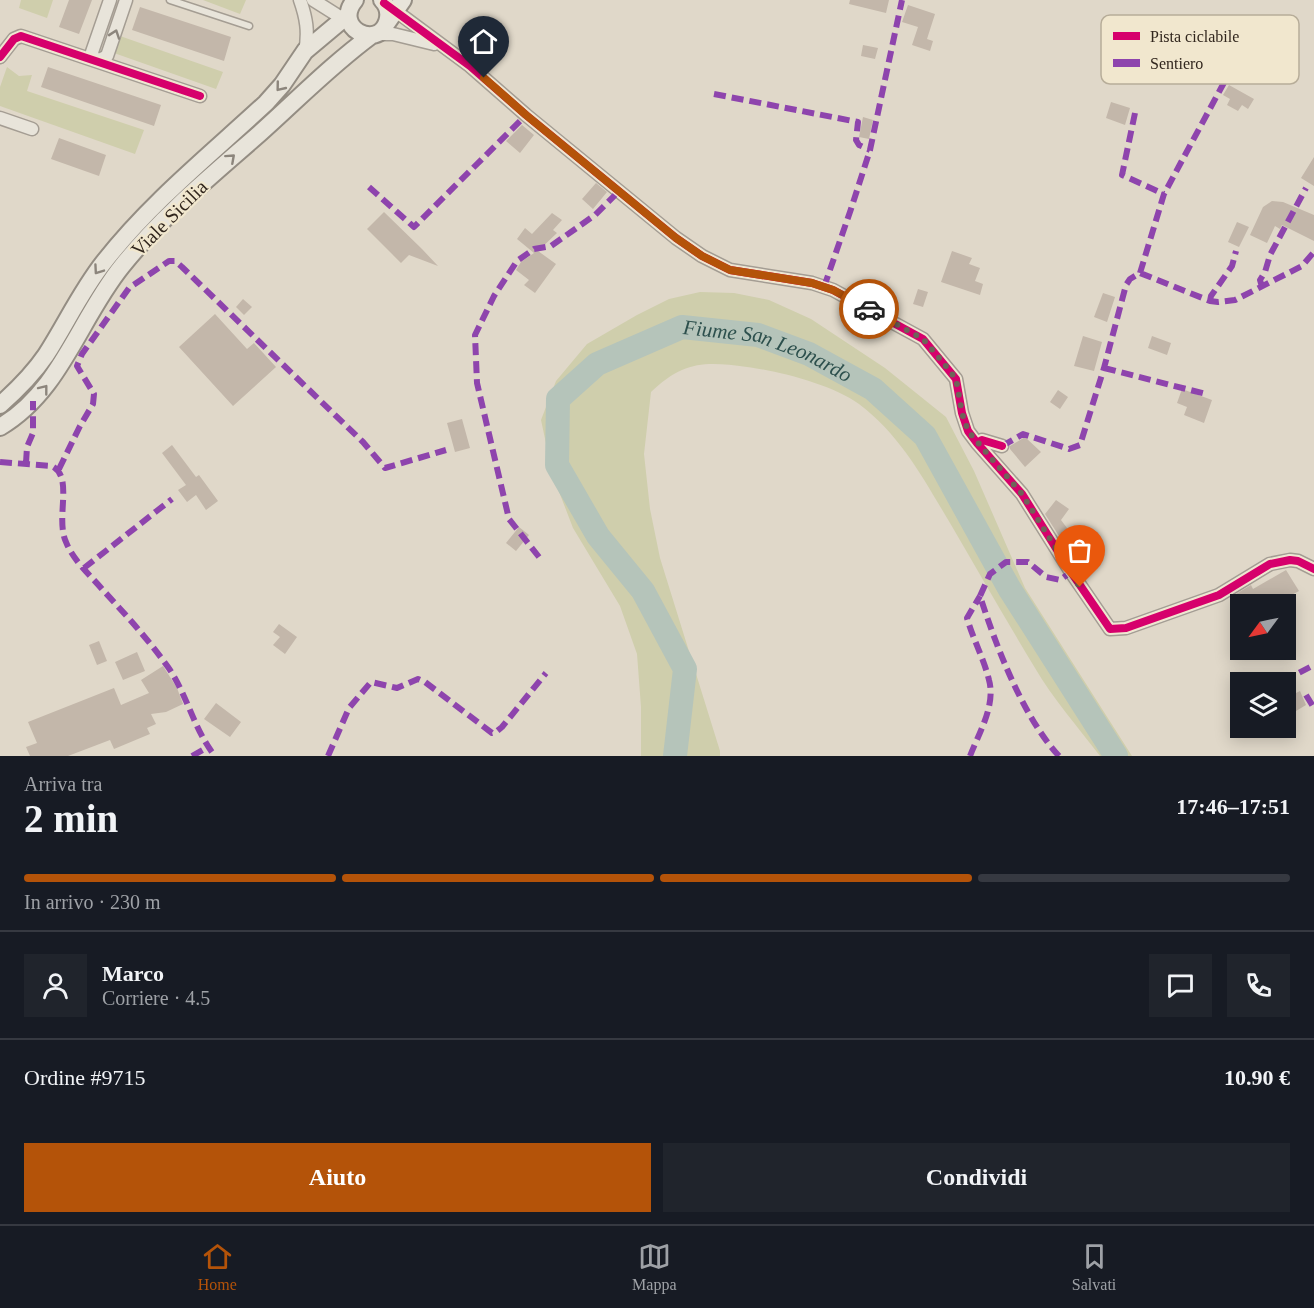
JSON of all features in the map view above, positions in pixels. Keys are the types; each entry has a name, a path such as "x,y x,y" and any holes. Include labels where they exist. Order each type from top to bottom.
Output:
{"main road":[{"name":"Viale Sicilia","path":"0,427 36,399 62,366 92,309 120,268 155,226 333,67 382,30 390,7"},
{"name":"Viale Sicilia","path":"0,405 22,386 46,355 76,302 104,262 144,215 266,103 282,85 305,51 350,15"},
{"path":"350,15 360,33 373,35"}],"street":[{"path":"96,60 92,52 110,0"},
{"path":"96,60 107,56 126,0"},
{"path":"300,0 306,17 308,33 305,51"},
{"path":"314,0 350,15"},
{"path":"390,7 445,47 676,238 702,256 730,270 812,283 833,290 923,339 956,379 968,431 1022,494 1110,629 1126,628 1219,595 1270,564 1280,561 1298,561 1314,569"},
{"path":"373,35 393,34 414,37 445,47"},
{"path":"0,57 16,37 21,36 200,96"},
{"path":"0,117 32,129"},
{"path":"977,443 982,440 1002,446"}],"lane":[{"path":"170,0 249,26"},
{"path":"198,10 199,0"}],"green space":[{"path":"21,0 53,0 47,18 19,8"},
{"path":"203,0 246,0 240,14"},
{"path":"120,36 223,72 216,89 114,53"},
{"path":"7,67 19,76 32,75 27,91 144,130 135,154 0,106 0,87"},
{"path":"700,292 734,293 769,300 811,319 885,368 946,417 974,471 1025,588 1132,756 1100,756 1058,702 1035,668 920,474 899,444 874,416 848,397 805,380 747,367 707,364 684,369 674,374 651,392 644,454 650,509 660,558 720,756 641,756 641,707 637,654 620,606 573,528 553,476 541,420 556,381 587,344 669,299"}],"building":[{"path":"69,0 92,0 79,34 59,27"},
{"path":"850,0 889,0 886,13 849,4"},
{"path":"908,5 935,14 927,39 933,41 930,51 912,45 918,27 902,22"},
{"path":"140,7 231,37 224,61 132,30"},
{"path":"863,45 878,48 875,59 861,56"},
{"path":"48,67 161,105 154,126 41,87"},
{"path":"1229,85 1254,99 1248,109 1242,105 1238,111 1227,105 1230,99 1223,95"},
{"path":"1111,102 1130,108 1125,125 1106,118"},
{"path":"863,117 873,120 869,139 859,137"},
{"path":"522,125 534,135 520,153 506,141"},
{"path":"59,138 106,155 99,176 51,159"},
{"path":"1314,157 1314,186 1301,178"},
{"path":"596,183 607,192 593,209 582,199"},
{"path":"1272,201 1283,202 1314,215 1314,241 1282,225 1280,229 1275,226 1267,243 1250,235 1263,207"},
{"path":"384,212 438,266 409,255 401,263 367,229"},
{"path":"552,213 562,220 553,230 557,233 538,251 556,264 535,293 524,285 529,280 516,270 521,262 534,253 517,239 525,228 532,234"},
{"path":"1237,222 1249,227 1239,247 1228,242"},
{"path":"952,251 972,258 969,264 980,268 975,281 983,284 980,295 941,282"},
{"path":"918,289 928,292 923,307 913,304"},
{"path":"1103,293 1115,297 1107,322 1094,317"},
{"path":"243,299 252,307 244,315 236,307"},
{"path":"215,314 247,349 254,343 276,367 233,406 179,347"},
{"path":"1083,336 1102,342 1094,371 1074,366"},
{"path":"1152,336 1171,343 1167,355 1148,348"},
{"path":"1182,389 1212,400 1204,423 1184,415 1187,407 1177,403"},
{"path":"1058,390 1068,397 1060,409 1050,402"},
{"path":"462,419 470,448 455,452 447,423"},
{"path":"1025,437 1041,452 1025,467 1010,446"},
{"path":"172,445 196,477 199,475 218,501 206,510 196,495 187,502 178,490 186,485 162,453"},
{"path":"1056,500 1069,509 1061,520 1082,548 1071,555 1045,514"},
{"path":"519,527 529,535 516,551 506,543"},
{"path":"1286,570 1299,591 1293,594 1236,594 1251,585 1253,589"},
{"path":"279,624 297,637 285,654 273,645 280,637 273,632"},
{"path":"99,641 107,661 97,665 89,645"},
{"path":"137,652 145,671 123,680 115,662"},
{"path":"163,666 177,688 183,704 166,712 151,714 156,724 147,728 150,734 114,749 110,740 68,756 30,756 26,747 37,743 28,722 114,688 121,705 149,693 141,680"},
{"path":"1300,691 1306,705 1296,711 1296,693"},
{"path":"216,703 241,722 230,737 204,719"}],"waterway":[{"name":"Fiume San Leonardo","path":"675,756 685,669 643,591 598,536 557,465 558,399 597,364 682,327 758,335 809,354 873,389 925,436 1009,588 1116,756"}],"marked path":[{"path":"824,287 870,150 902,0"},
{"path":"1140,273 1164,194 1223,84"},
{"path":"714,94 858,122 856,140 859,145 870,150"},
{"path":"1135,113 1122,175 1164,194"},
{"path":"369,187 414,227 526,115"},
{"path":"1262,287 1260,280 1270,255 1306,188"},
{"path":"539,557 509,519 477,383 475,335 494,296 517,261 534,249 551,246 595,215 620,190"},
{"path":"1210,301 1211,296 1232,266 1236,251"},
{"path":"1002,446 1023,434 1069,449 1080,445 1126,285 1130,279 1140,273 1210,301 1235,300 1302,266 1314,252"},
{"path":"59,469 93,404 94,394 77,366 82,354 129,288 169,261 175,261 182,267 363,442 385,468 446,450"},
{"path":"1104,368 1206,394"},
{"path":"26,463 27,447 33,433 33,401"},
{"path":"0,462 52,466 58,471 63,489 63,532 69,549 168,667 201,735 215,756"},
{"path":"84,568 172,499"},
{"path":"1059,756 1046,740 1022,701 994,637 980,596 990,574 1006,562 1028,562 1046,577 1060,580 1071,572"},
{"path":"970,756 985,719 991,690 987,672 967,618 980,596"},
{"path":"1296,674 1314,665"},
{"path":"328,756 349,708 371,682 397,688 418,679 492,733 502,727 546,673"},
{"path":"1306,695 1314,708"},
{"path":"192,756 208,747"}],"cycle path":[{"path":"384,3 470,66 676,238 702,256 730,270 812,283 833,290 923,339 956,379 968,431 977,443 982,440 1002,446"},
{"path":"0,57 14,39 21,36 200,96"},
{"path":"977,443 1022,494 1110,629 1126,628 1219,595 1270,564 1290,560 1298,561 1314,569"}],"way so far":[{"path":"869,309 923,339 956,379 968,431 1022,494 1080,587"}],"route":[{"path":"484,78 676,238 702,256 730,270 812,283 833,290 869,309"}]}
